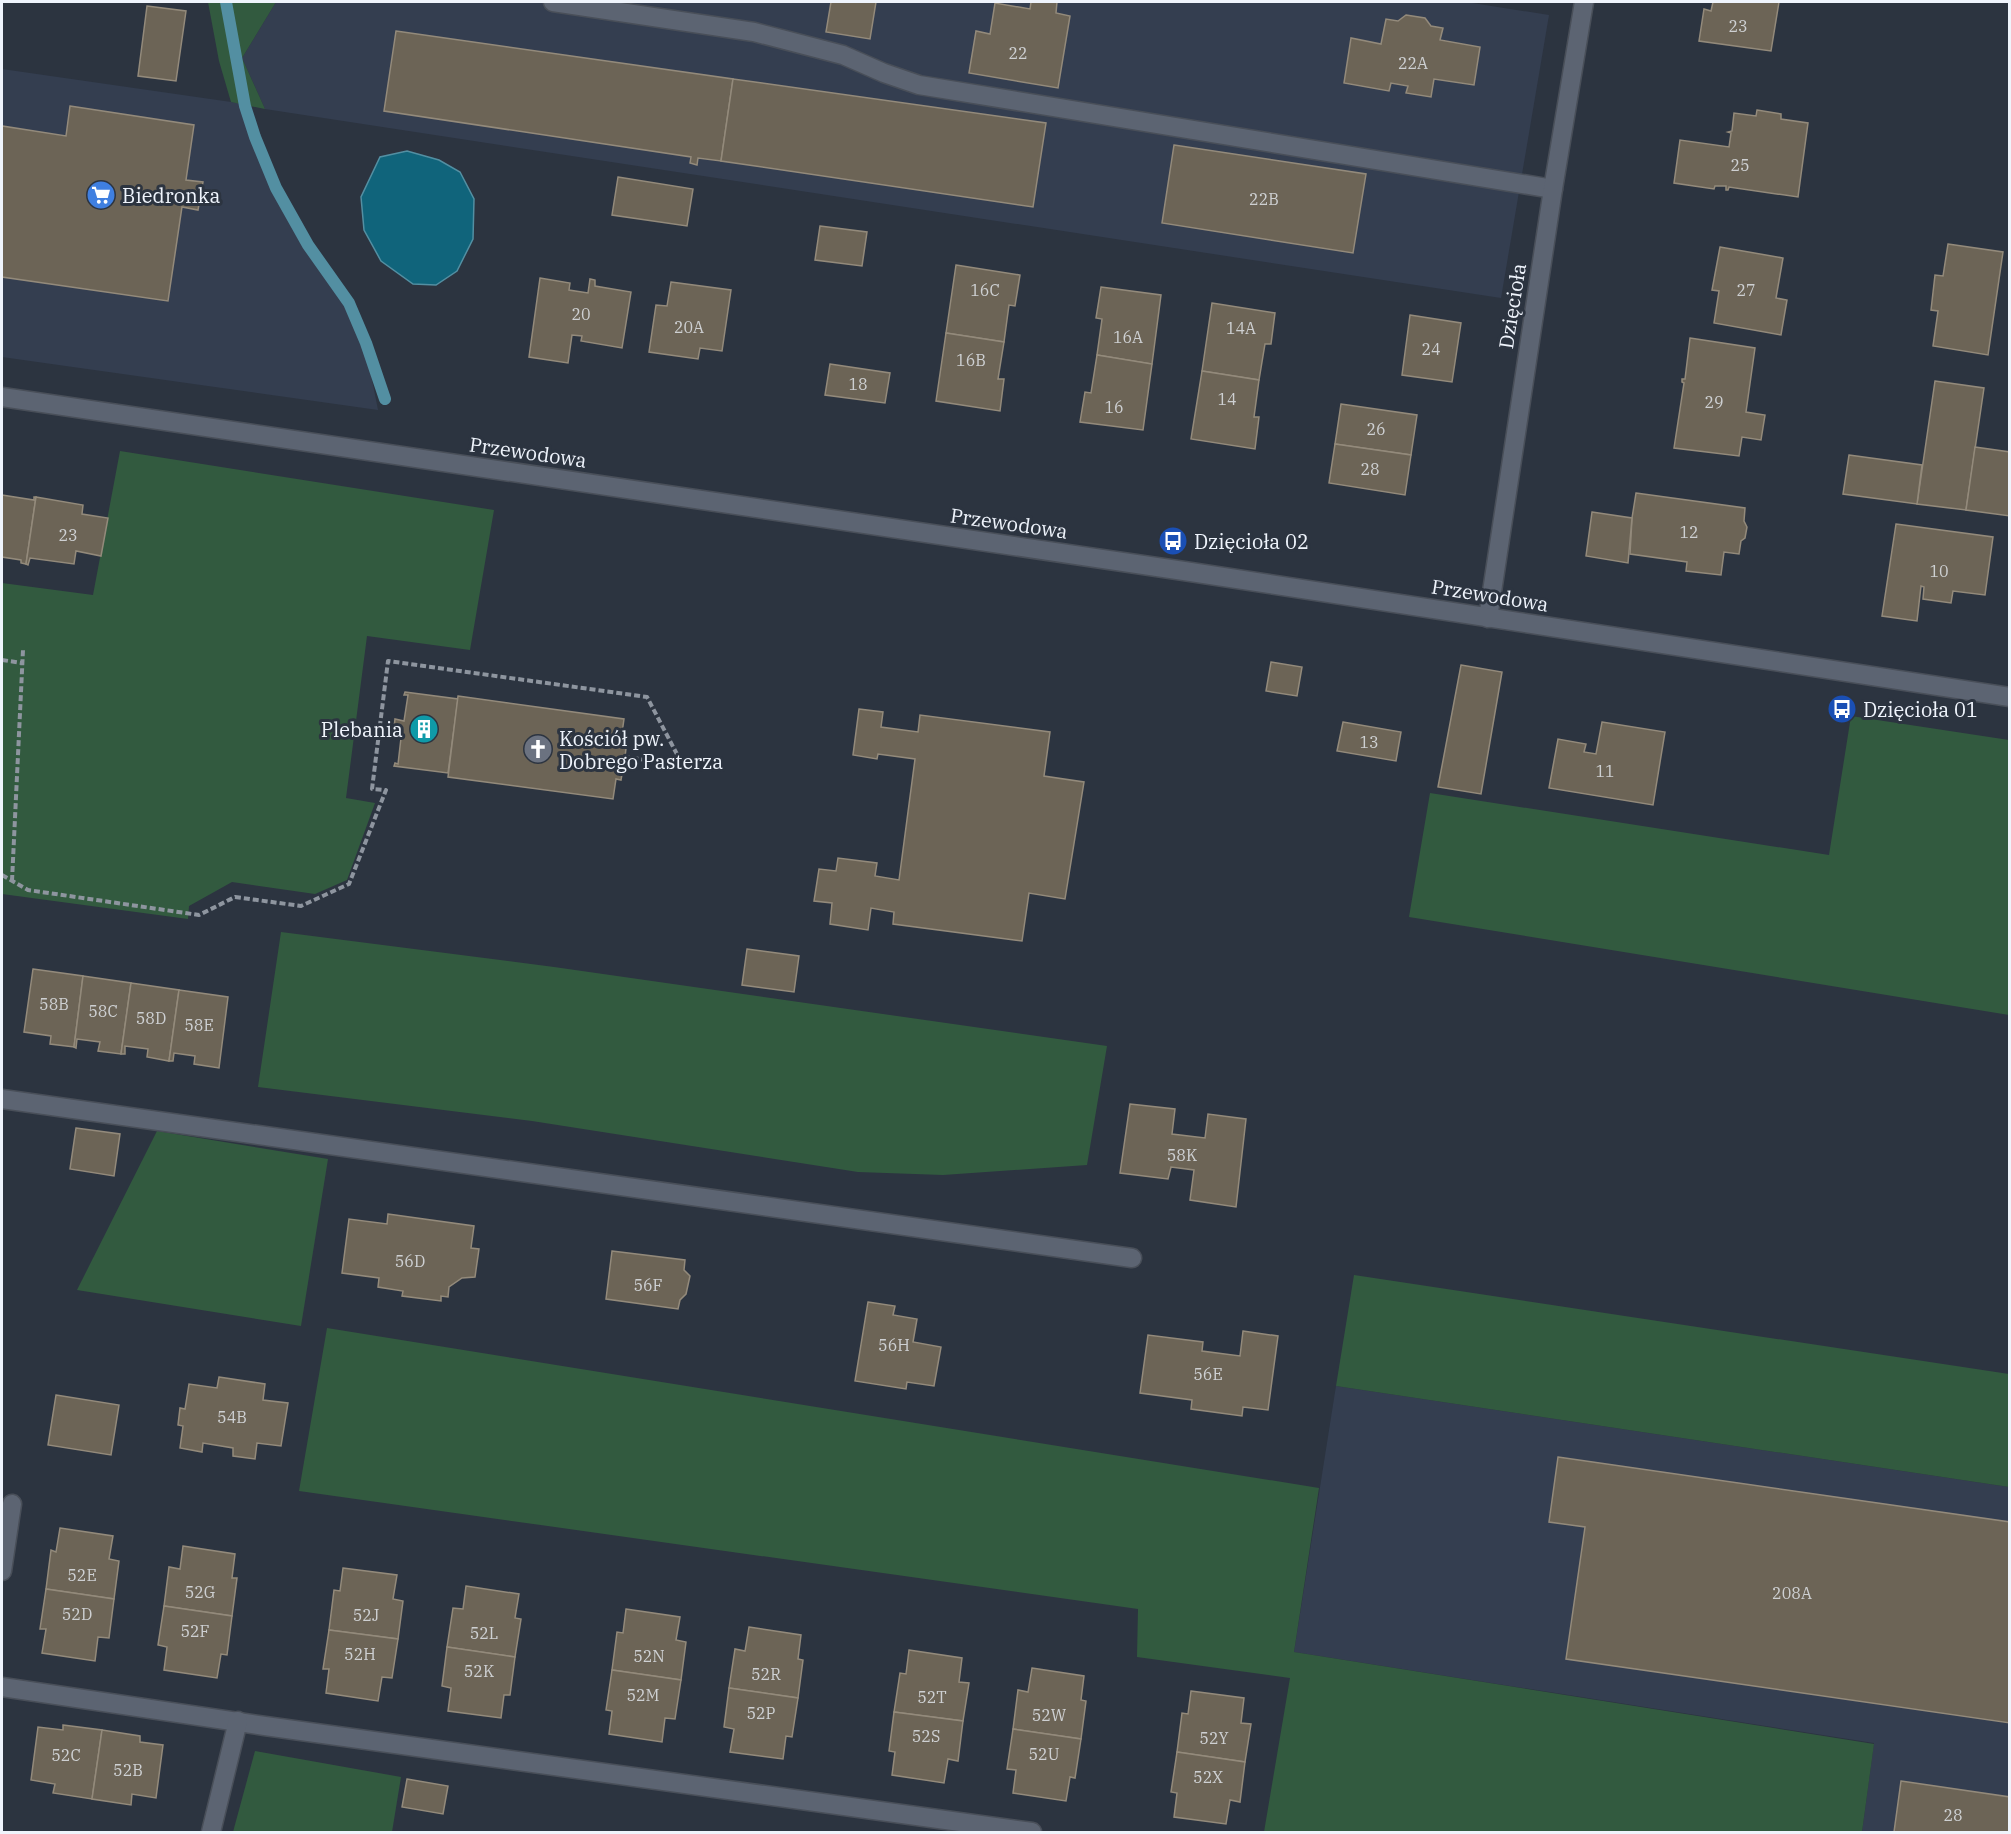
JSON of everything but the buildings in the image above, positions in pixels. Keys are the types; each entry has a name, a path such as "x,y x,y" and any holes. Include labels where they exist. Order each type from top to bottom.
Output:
{"street":[{"path":"553,2 754,32 843,55 919,85 1553,189"},
{"name":"Dzięcioła","path":"1488,618 1553,189 1584,2"},
{"name":"Przewodowa","path":"2,397 1184,571 2010,697"},
{"path":"2,1099 1132,1258"},
{"path":"2,1570 12,1504"},
{"path":"2,1687 1032,1833"},
{"path":"211,1833 238,1721"}],"path":[{"path":"12,881 23,650"},
{"path":"2,660 22,663"},
{"path":"2,876 28,890 199,915 235,897 301,906 350,884 386,790 372,789 388,662 647,696 680,760 625,757"}],"shaded area":[{"path":"276,2 1466,2 1549,15 1501,298 265,109 242,58"},
{"path":"2,69 245,104 286,212 362,329 378,410 2,357"},
{"path":"1336,1386 2009,1487 2009,1832 1862,1832 1874,1743 1294,1652"}],"green space":[{"path":"208,2 276,2 242,58 265,109 231,102 219,61"},
{"path":"120,451 494,510 470,650 367,636 346,798 375,803 347,880 315,894 232,882 189,906 188,919 2,894 2,583 93,595"},
{"path":"1851,716 2009,740 2009,1015 1409,917 1430,793 1829,855"},
{"path":"281,932 554,967 1107,1046 1087,1165 943,1175 858,1172 532,1121 258,1087"},
{"path":"157,1131 328,1159 301,1326 77,1290"},
{"path":"1354,1275 2009,1374 2009,1487 1336,1386"},
{"path":"327,1328 1319,1488 1294,1652 1874,1744 1862,1832 1264,1832 1290,1678 1137,1657 1138,1609 299,1491"},
{"path":"255,1751 401,1777 392,1832 233,1832"}],"water":[{"path":"407,151 439,160 460,172 474,199 473,239 457,271 436,285 413,284 381,261 364,230 361,197 380,157"}],"waterway":[{"path":"226,2 245,106 255,137 276,188 308,245 349,303 366,343 385,399"}],"place":[{"name":"Biedronka","path":"101,195"},
{"name":"Dzięcioła 02","path":"1173,541"},
{"name":"Dzięcioła 01","path":"1842,709"},
{"name":"Plebania","path":"424,729"},
{"name":"Kościół pw. Dobrego Pasterza","path":"538,749"}]}
